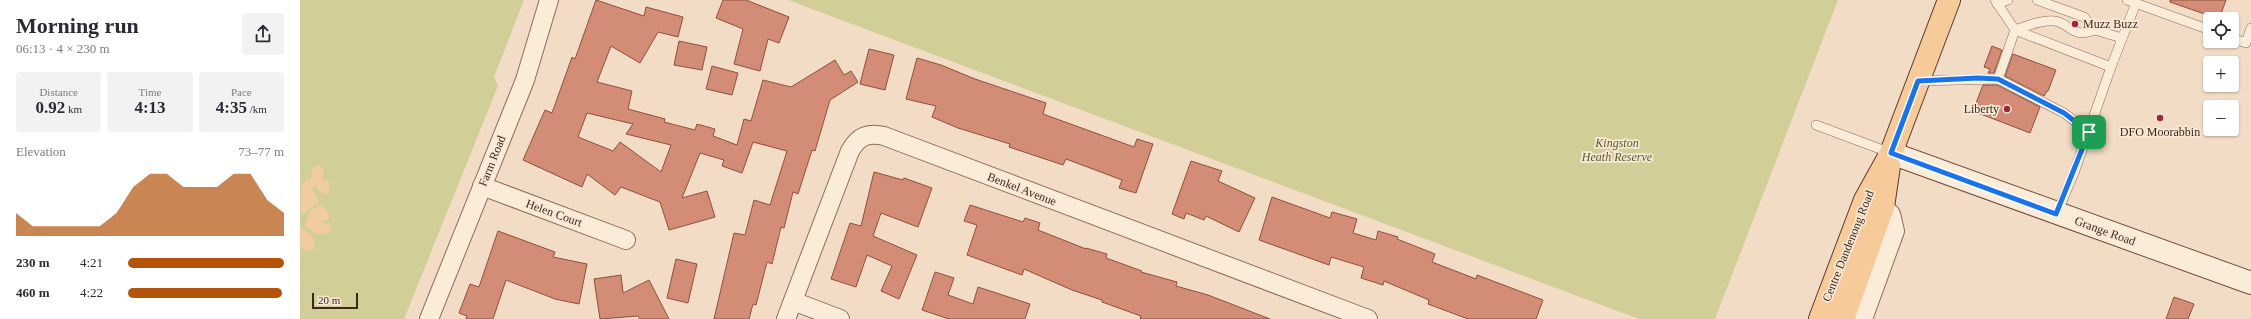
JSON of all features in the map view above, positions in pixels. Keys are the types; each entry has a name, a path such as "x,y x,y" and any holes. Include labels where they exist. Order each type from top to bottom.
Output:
{"main road":[{"name":"Centre Dandenong Road","path":"1820,319 1865,200 1891,153 1949,0"},
{"name":"Centre Dandenong Road","path":"1843,319 1883,207 1891,153"},
{"name":"Grange Road","path":"1891,153 2056,214 2251,283"}],"street":[{"name":"Farm Road","path":"429,319 525,80 549,0"},
{"name":"Benkel Avenue","path":"786,319 850,151 856,141 862,136 871,134 884,136 1368,319"},
{"name":"Helen Court","path":"482,186 626,240"},
{"name":"Centre Dandenong Road","path":"1863,319 1895,231 1891,214 1883,207"},
{"path":"793,301 840,319"}],"lane":[{"path":"2008,0 1996,2 2015,30 2111,67"},
{"path":"2036,0 2084,17 2095,30"},
{"path":"2056,214 2089,132 2122,38 2131,2 2203,28"},
{"path":"2015,30 2053,21 2073,31 2088,32 2095,30 2122,38"},
{"path":"2239,40 2246,42 2251,28"},
{"path":"1998,79 2015,30"},
{"path":"1918,81 1998,79 2064,113 2089,132"},
{"path":"1816,125 1891,153"}],"green space":[{"path":"300,0 524,0 494,77 498,86 404,319 300,319"},
{"name":"Kingston Heath Reserve","path":"788,0 1838,0 1715,319 1639,319"}],"sand":[{"path":"317,165 324,170 322,180 329,182 329,192 326,195 320,192 315,185 312,187 319,202 304,213 300,212 302,184 311,177 312,170"},
{"path":"319,205 324,207 330,216 328,220 320,222 330,225 332,228 328,234 316,234 305,226 310,212"},
{"path":"300,228 312,235 315,244 312,251 306,251 300,246"}],"building":[{"path":"596,0 644,16 646,7 683,17 678,37 658,32 640,63 611,46 597,82 632,91 628,109 665,119 664,122 695,130 697,124 715,129 713,136 737,145 744,119 751,121 763,80 791,87 835,60 844,75 851,71 858,82 830,100 815,151 812,150 798,194 793,192 784,228 781,227 772,264 767,262 756,305 753,304 749,319 714,319 734,233 745,235 754,200 770,205 787,151 753,142 742,173 722,166 724,160 700,153 682,198 707,191 715,217 669,230 660,202 621,187 615,195 587,174 582,187 523,160 545,110 552,113 572,57 575,59","holes":["587,113 633,124 626,134 671,145 661,172 620,142 613,151 578,137"]},
{"path":"723,0 746,0 789,17 779,43 768,39 760,71 734,64 743,29 716,18"},
{"path":"2170,0 2226,0 2222,12 2203,12 2203,13 2170,2"},
{"path":"679,41 707,47 702,70 674,65"},
{"path":"1992,46 2002,50 1994,73 1988,73 1990,69 1984,67"},
{"path":"869,49 894,55 885,90 860,84"},
{"path":"2013,54 2056,70 2048,91 2044,96 2005,76"},
{"path":"917,58 941,65 975,79 1046,103 1043,114 1134,147 1137,139 1153,144 1136,193 1119,188 1122,180 1066,159 1063,165 1009,147 1010,144 958,128 932,117 936,106 906,99"},
{"path":"712,66 738,73 732,95 706,89"},
{"name":"Liberty","path":"1983,85 1997,85 2040,107 2030,133 1973,111"},
{"path":"1191,161 1222,171 1218,181 1255,198 1239,232 1206,216 1204,220 1186,213 1184,219 1172,214"},
{"path":"874,172 903,180 904,178 932,188 918,227 881,213 873,236 917,255 899,299 881,291 892,266 867,255 856,287 831,279 850,223 861,226"},
{"path":"1272,197 1330,218 1332,212 1357,219 1353,233 1376,240 1378,231 1398,237 1397,239 1435,254 1432,262 1476,279 1477,275 1543,300 1536,319 1468,319 1428,304 1429,300 1384,281 1383,285 1361,278 1364,267 1331,257 1329,265 1259,240"},
{"path":"970,205 1023,222 1025,218 1040,223 1038,230 1086,249 1107,254 1106,258 1142,271 1141,272 1177,282 1176,286 1208,295 1270,319 1140,319 1141,316 1102,302 1102,300 1072,290 1024,269 1022,275 967,255 977,225 964,221"},
{"path":"498,231 555,252 553,257 587,264 579,304 555,299 506,280 493,319 466,319 467,316 459,313 470,284 479,287"},
{"path":"676,259 697,264 688,303 667,298"},
{"path":"935,272 954,278 948,295 973,304 978,287 1030,304 1025,319 949,319 922,310"},
{"path":"621,275 623,293 649,280 669,319 640,319 638,316 600,319 594,279"},
{"path":"2174,297 2194,304 2188,319 2166,319"}],"place":[{"name":"Muzz Buzz","path":"2075,24"},
{"name":"Liberty","path":"2007,109"},
{"name":"DFO Moorabbin","path":"2160,118"}],"route":[{"path":"1978,78 1998,79 2064,113 2089,132 2074,173 2056,214 1891,153 1918,81 1978,78"}]}
